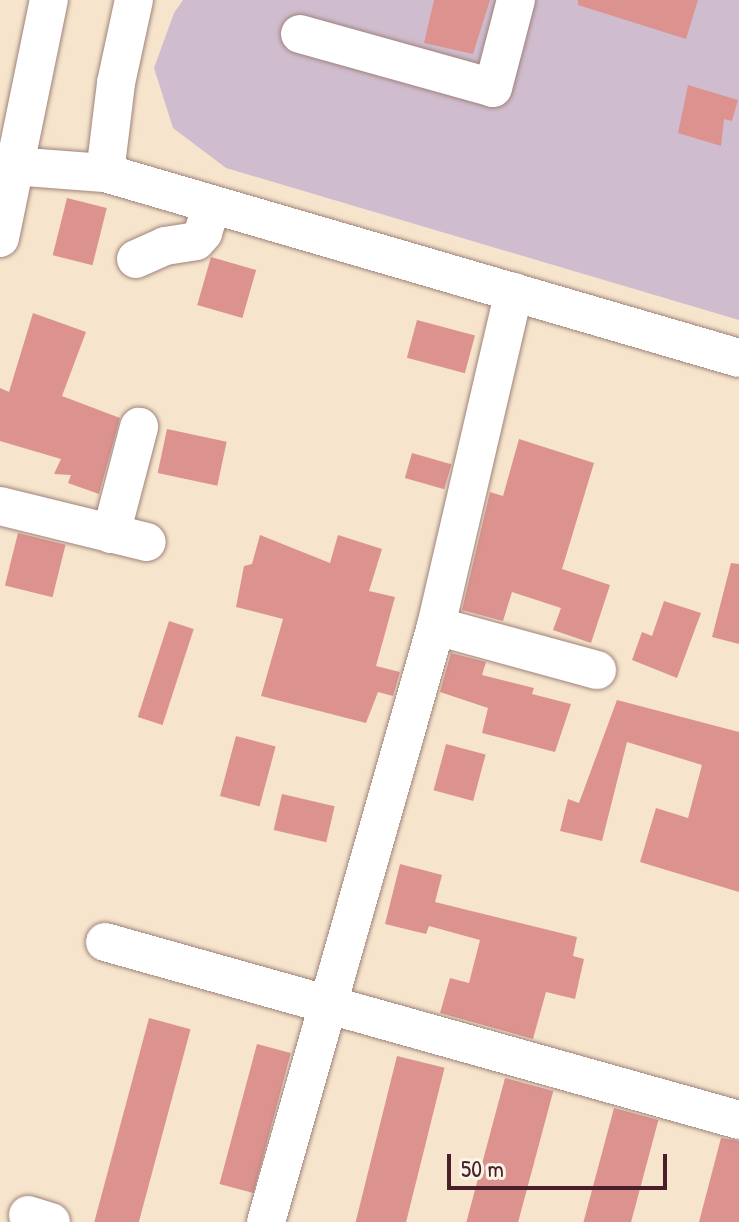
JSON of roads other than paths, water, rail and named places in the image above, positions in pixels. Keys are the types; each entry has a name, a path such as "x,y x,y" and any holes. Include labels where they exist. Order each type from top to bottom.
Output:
{"street":[{"path":"0,238 8,165 49,0"},
{"path":"105,173 116,83 134,0"},
{"path":"300,34 493,88 516,0"},
{"path":"8,165 105,173 739,358"},
{"path":"136,259 165,246 196,241 203,233 212,204"},
{"path":"266,1222 436,626 514,292"},
{"path":"0,506 129,538 139,427"},
{"path":"436,626 597,670"},
{"path":"105,942 739,1120"}]}
